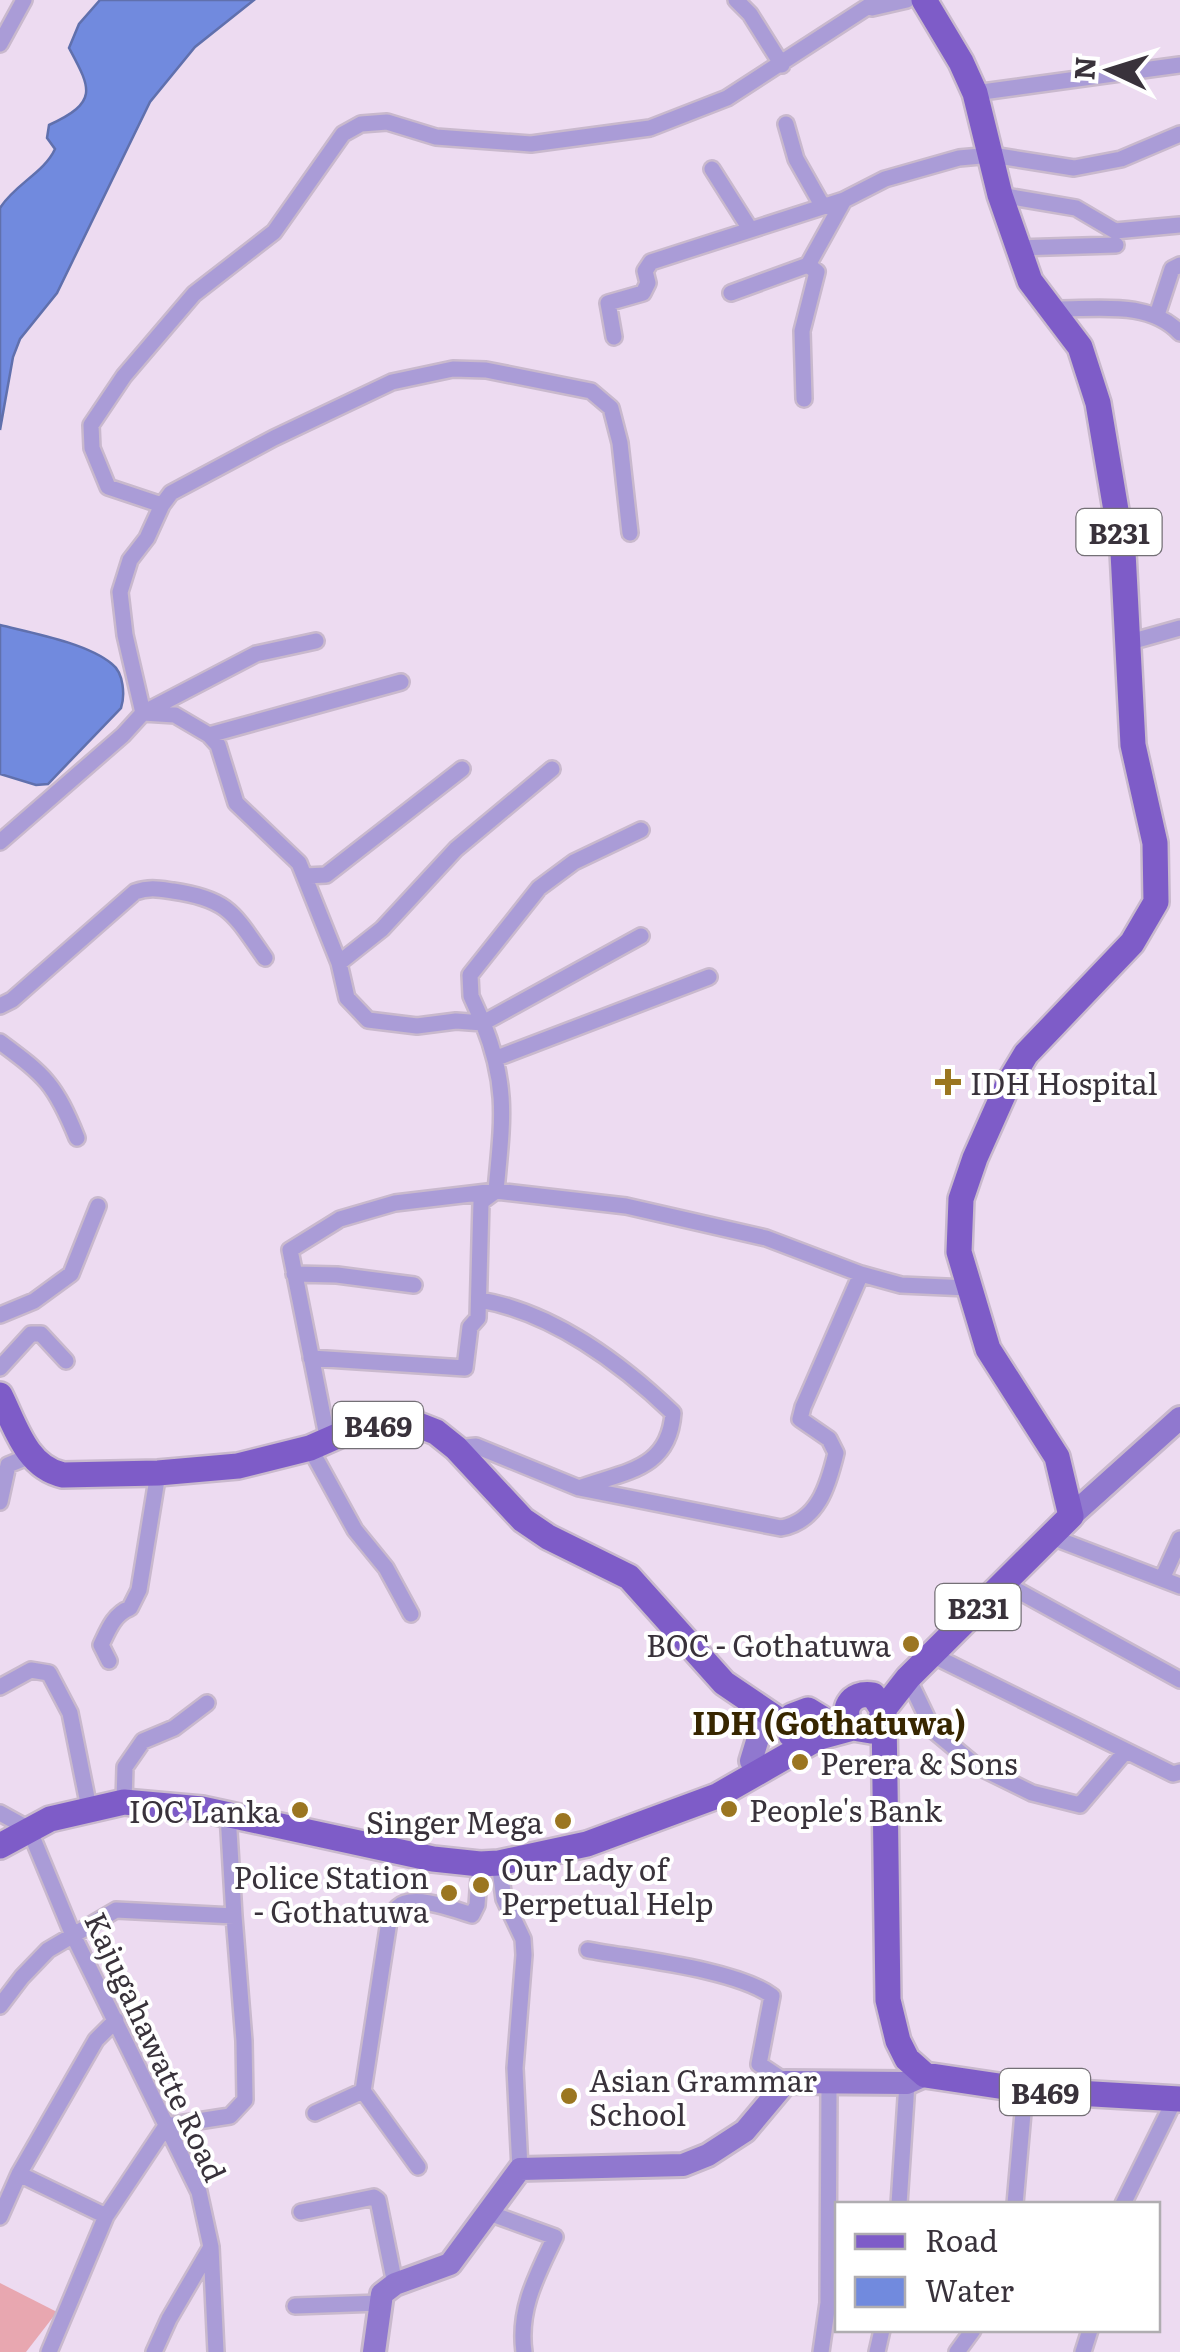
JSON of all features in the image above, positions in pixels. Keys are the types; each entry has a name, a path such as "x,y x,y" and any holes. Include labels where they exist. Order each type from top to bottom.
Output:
{"main road":[{"name":"B231","path":"695,1802 707,1790 803,1728 870,1704 908,1678 1071,1516 1056,1457 988,1349 959,1252 961,1199 1008,1084 1041,1037 1132,943 1156,902 1155,843 1133,745 1123,552 1098,404 1080,347 1030,281 1000,195 974,93 961,62 924,0"},
{"path":"0,1395 13,1464"},
{"name":"B469","path":"13,1464 63,1475 238,1466 319,1444 350,1430 403,1420 436,1432 456,1448 524,1520 548,1537 629,1578 669,1626 748,1702 803,1728"},
{"name":"B469","path":"712,1667 803,1728"},
{"path":"884,1771 847,1720 846,1710 870,1704 884,1771 888,2000 898,2041 916,2079"},
{"name":"B231","path":"0,1846 29,1829 89,1808 124,1802 176,1805 433,1860 490,1864 587,1844 717,1796 803,1728 857,1730"},
{"name":"B469","path":"916,2079 1177,2099"}],"street":[{"path":"0,44 24,0"},
{"path":"736,0 750,14 782,65"},
{"path":"162,505 108,488 92,448 91,425 124,376 194,294 274,232 343,134 360,124 387,122 436,137 531,144 650,128 727,98 873,4 908,0"},
{"path":"974,93 1180,65"},
{"path":"786,124 796,158 822,204"},
{"path":"614,337 608,303 642,293 648,283 645,271 652,262 844,200 885,178 959,158 992,155 1074,168 1121,159 1180,134"},
{"path":"712,170 750,229"},
{"path":"1000,195 1076,208 1116,230 1180,224"},
{"path":"732,292 808,265 844,200"},
{"path":"1016,248 1116,246"},
{"path":"804,399 802,330 816,272 808,265"},
{"path":"1157,316 1172,269 1180,265"},
{"path":"1051,309 1144,310 1166,319 1180,333"},
{"path":"143,713 125,635 120,592 130,560 147,538 162,505 172,493 274,438 392,382 453,368 486,370 591,392 611,408 620,442 630,533"},
{"path":"1130,642 1180,628"},
{"path":"0,842 143,713 256,654 316,641"},
{"path":"209,736 401,682"},
{"path":"143,713 174,716 218,745 236,803 299,862 339,963 347,998 368,1020 417,1026 456,1021 483,1023 641,936"},
{"path":"305,876 326,875 462,769"},
{"path":"339,963 382,928 456,849 552,770"},
{"path":"312,1358 465,1368 470,1327 478,1318 480,1300 481,1202 496,1191 504,1102 497,1058 471,996 470,975 539,888 574,862 641,830"},
{"path":"0,1006 12,1000 135,892 148,887 208,896 235,916 265,958"},
{"path":"497,1058 709,976"},
{"path":"0,1042 41,1072 61,1099 77,1138"},
{"path":"411,1614 386,1568 355,1530 319,1444 312,1358 290,1250 340,1219 394,1202 496,1191 626,1206 766,1238 902,1285 968,1288"},
{"path":"0,1315 34,1301 71,1274 98,1206"},
{"path":"294,1274 414,1285"},
{"path":"456,1448 476,1446 579,1488 781,1528 798,1525 813,1512 836,1453 829,1439 800,1419 803,1407 861,1274"},
{"path":"480,1300 512,1305 576,1338 648,1389 673,1413 672,1436 654,1460 579,1488"},
{"path":"0,1368 31,1334 42,1334 66,1361"},
{"path":"1071,1516 1180,1418"},
{"path":"0,1502 13,1464"},
{"path":"109,1661 101,1645 110,1625 120,1612 130,1608 140,1590 158,1473"},
{"path":"1049,1536 1180,1586"},
{"path":"1162,1579 1180,1539"},
{"path":"1002,1582 1180,1680"},
{"path":"932,1656 1125,1752 1174,1774 1180,1772"},
{"path":"0,1687 31,1670 49,1673 70,1713 89,1808"},
{"path":"908,1678 934,1730 975,1764 1032,1793 1080,1805 1125,1752"},
{"path":"748,1702 762,1726 751,1761"},
{"path":"124,1802 125,1768 143,1741 174,1728 207,1703"},
{"path":"0,1813 29,1829"},
{"path":"49,2352 106,2216 166,2126 230,2116 245,2100 228,1814"},
{"name":"Kajugahawatte Road","path":"29,1829 72,1933 199,2192 211,2247 216,2352"},
{"path":"418,2167 363,2091 389,1921 398,1906 407,1902 438,1904 472,1914 490,1864"},
{"path":"374,2352 382,2294 396,2284 450,2264 520,2169 516,2068 523,1939 490,1864"},
{"path":"0,2006 48,1950 116,1910 234,1916"},
{"path":"588,1950 709,1973 762,1989 772,1996 759,2064 786,2082 916,2079 899,2202"},
{"path":"0,2216 19,2174 96,2040 116,2020"},
{"path":"520,2169 683,2165 708,2156 745,2132 786,2082"},
{"path":"820,2352 828,2303 829,2084"},
{"path":"1014,2202 1026,2090"},
{"path":"315,2114 363,2091"},
{"path":"1124,2202 1177,2099"},
{"path":"19,2174 106,2216"},
{"path":"300,2212 374,2197 378,2200 396,2284"},
{"path":"489,2213 555,2237 530,2290 522,2319 524,2352"},
{"path":"154,2352 168,2319 211,2247"},
{"path":"294,2306 380,2303"}],"shaded area":[{"path":"0,2283 57,2312 26,2352 0,2352"}],"water":[{"path":"100,0 254,0 195,47 150,102 57,293 20,339 0,430 0,208 55,149 47,138 49,125 83,101 86,84 69,48 79,24"},
{"path":"0,625 88,650 112,664 121,679 121,708 48,784 36,785 0,774"}],"place":[{"name":"IDH Hospital","path":"948,1082"},
{"name":"BOC - Gothatuwa","path":"911,1644"},
{"name":"Perera & Sons","path":"800,1762"},
{"name":"People's Bank","path":"729,1809"},
{"name":"IOC Lanka","path":"300,1810"},
{"name":"Singer Mega","path":"563,1821"},
{"name":"Our Lady of Perpetual Help","path":"481,1885"},
{"name":"Police Station - Gothatuwa","path":"449,1893"},
{"name":"Asian Grammar School","path":"569,2096"}],"district":[{"name":"IDH (Gothatuwa)","path":"829,1721"}]}
